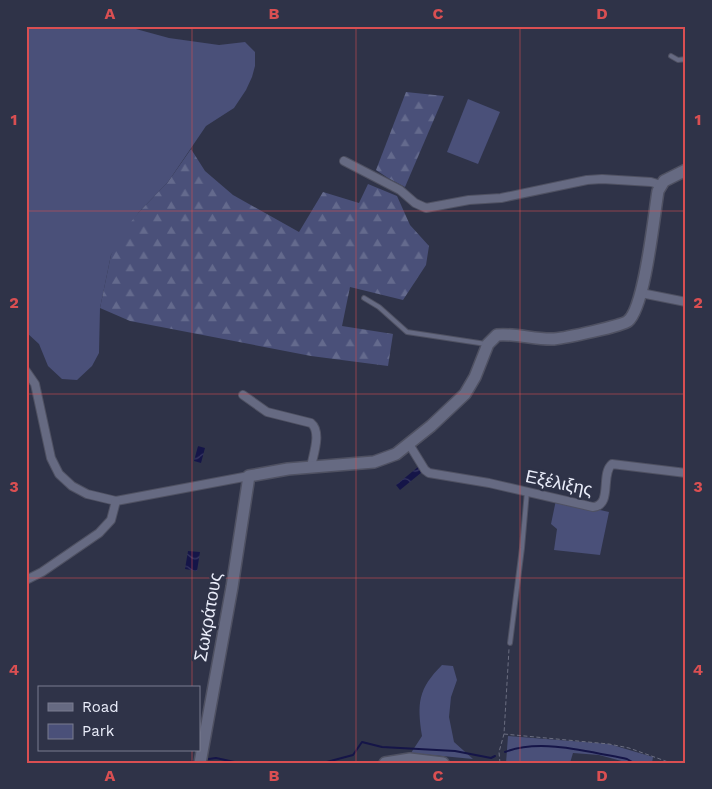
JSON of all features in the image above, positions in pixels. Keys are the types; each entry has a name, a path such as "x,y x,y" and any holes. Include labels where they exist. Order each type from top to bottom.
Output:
{"street":[{"path":"344,161 400,190 414,203 426,208 469,200 501,198 587,180 652,182 661,186"},
{"path":"26,371 35,384 51,458 59,474 72,486 86,494 116,501 288,469 374,462 396,454 465,394 475,377 488,344 497,335 509,334 551,339 616,326 629,320 636,308 647,267 658,191 671,177 686,170"},
{"path":"641,293 686,302"},
{"path":"243,395 268,412 311,423 315,426 317,433 311,467"},
{"name":"Εξέλιξης","path":"409,444 425,470 429,473 490,483 593,506 598,506 604,499 607,469 612,464 686,473"},
{"name":"Σωκράτους","path":"200,763 232,587 249,476"},
{"path":"26,580 42,572 99,534 111,520 116,501"},
{"path":"385,763 410,759 443,763"}],"lane":[{"path":"671,56 673,59 678,60 686,59"},
{"path":"364,298 378,307 407,332 488,344"},
{"path":"510,644 527,491"}],"path":[{"path":"500,763 499,752 504,734 510,644"},
{"path":"504,734 609,744 642,752 671,763"}],"green space":[{"path":"26,26 125,26 169,38 219,45 245,42 255,52 255,66 252,77 234,108 206,126 168,182 139,212 111,255 100,308 99,353 92,366 77,380 62,379 48,366 39,344 26,332"},
{"path":"406,92 444,96 405,187 376,170"},
{"path":"468,99 500,112 478,164 447,152"},
{"path":"191,149 205,171 233,195 299,232 323,192 359,203 368,184 397,196 410,225 429,246 426,265 403,300 350,287 342,326 393,334 388,366 311,356 130,321 100,308 111,255 121,234 168,182"},
{"path":"556,500 609,512 600,555 554,550 557,529 551,524"},
{"path":"442,665 453,666 457,680 451,697 449,717 454,742 473,759 411,753 422,736 421,697 428,682"},
{"path":"508,736 609,744 653,757 652,763 629,763 599,755 573,753 570,763 506,763"}],"water":[{"path":"198,446 205,448 201,463 194,461"},
{"path":"418,467 422,472 400,490 396,485"},
{"path":"188,551 200,552 197,571 185,569"}],"waterway":[{"path":"323,763 353,755 362,742 382,747 455,751 491,758 495,756"},
{"path":"505,752 519,748 549,746 597,753 627,759 634,763"},
{"path":"209,759 216,758 239,763"},
{"path":"186,763 195,761"}]}
